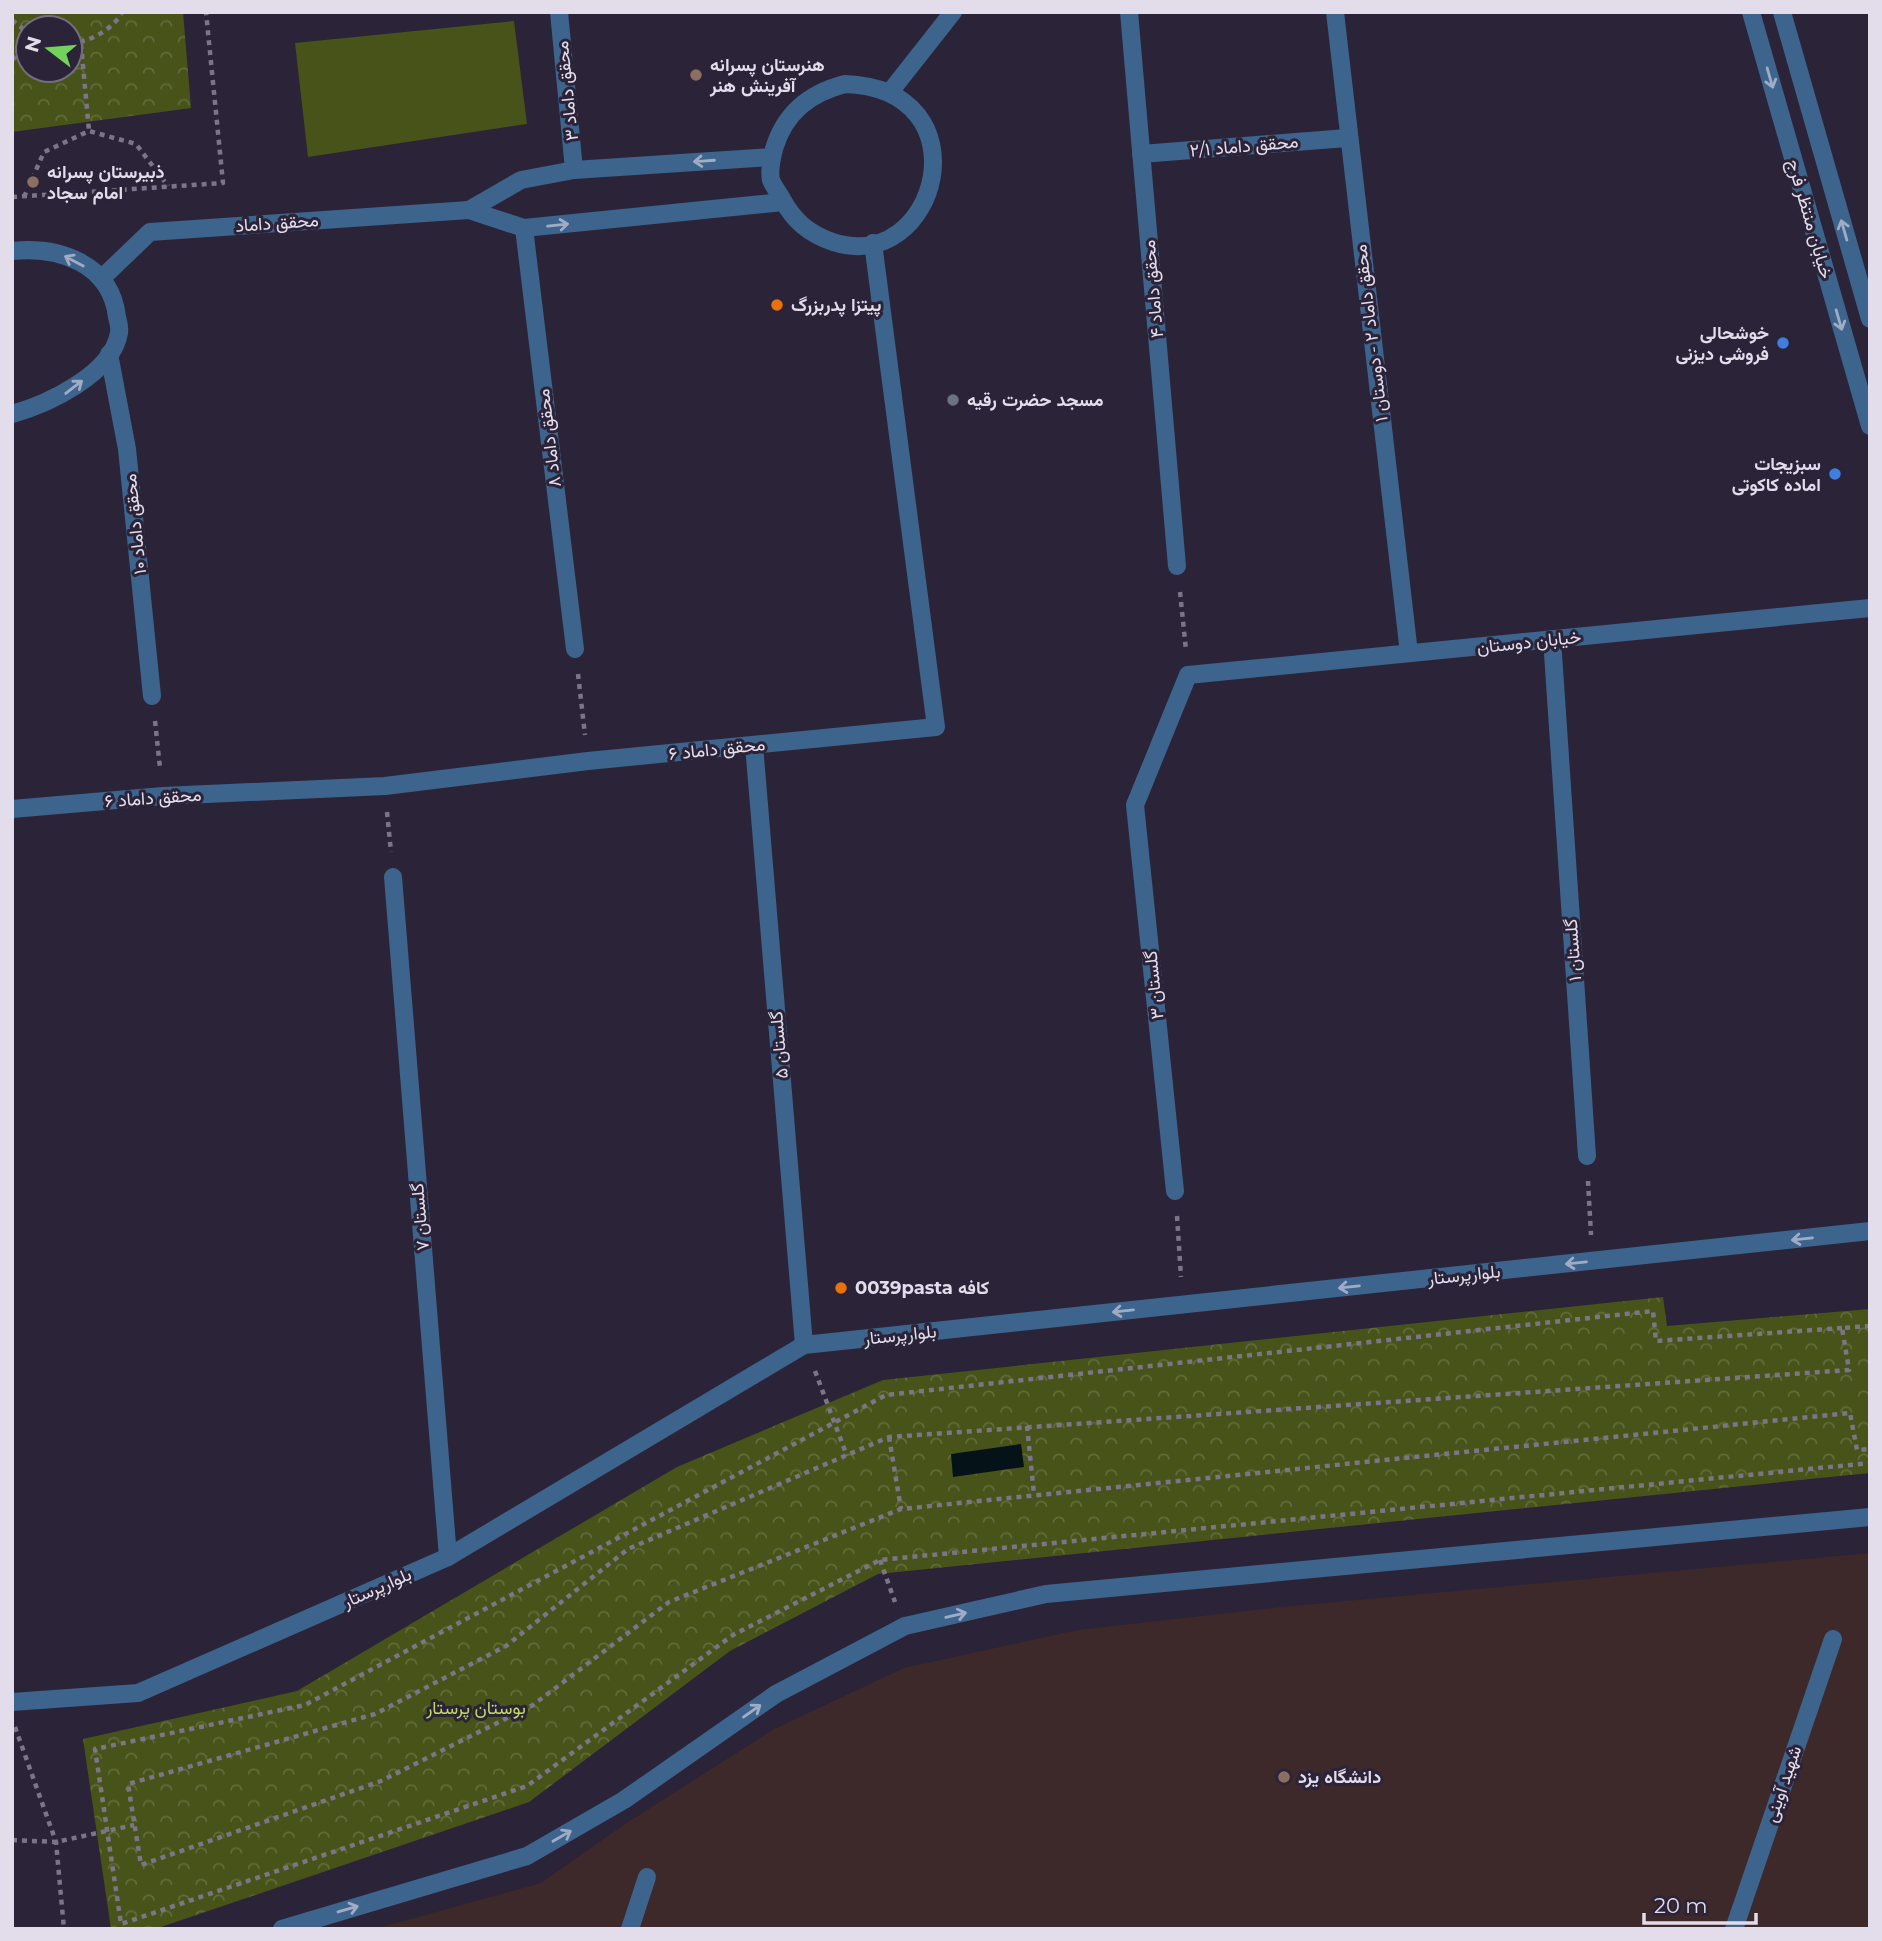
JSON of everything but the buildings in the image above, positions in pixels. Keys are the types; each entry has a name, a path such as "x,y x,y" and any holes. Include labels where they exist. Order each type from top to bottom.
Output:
{"street":[{"name":"محقق داماد ۳","path":"559,12 575,170"},
{"path":"890,92 953,12"},
{"name":"محقق داماد ۴","path":"1129,12 1177,566"},
{"name":"محقق داماد ۲ - دوستان ۱","path":"1335,12 1409,653"},
{"name":"خیابان منتظر فرج","path":"1751,12 1870,426"},
{"name":"خیابان منتظر فرج","path":"1782,12 1870,319"},
{"path":"845,84 869,85 890,92 912,108 927,130 934,156 932,183 921,210 900,231 873,243 844,246 816,236 792,218 771,180 772,157 787,119 803,102 823,90 845,84"},
{"name":"محقق داماد ۲/۱","path":"1141,154 1348,138"},
{"name":"محقق داماد","path":"469,210 521,180 575,170 772,157"},
{"name":"محقق داماد","path":"103,277 150,232 469,210 524,228 783,202"},
{"name":"محقق داماد ۸","path":"524,228 575,649"},
{"name":"محقق داماد ۶","path":"12,809 163,796 385,786 588,761 936,727 873,243"},
{"path":"12,251 60,253 103,277 115,297 119,333 108,354 68,393 41,406 12,414"},
{"name":"محقق داماد ۱۰","path":"108,354 127,449 152,696"},
{"name":"خیابان دوستان","path":"1188,675 1870,608"},
{"name":"گلستان ۱","path":"1552,639 1587,1156"},
{"name":"گلستان ۳","path":"1175,1191 1135,805 1188,675"},
{"name":"گلستان ۵","path":"754,745 804,1345"},
{"name":"گلستان ۷","path":"393,877 448,1557"},
{"name":"بلوارپرستار","path":"12,1702 138,1693 448,1557 804,1345 1870,1231"},
{"path":"282,1929 527,1856 624,1800 776,1694 905,1626 1046,1594 1870,1517"},
{"name":"شهید آوینی","path":"1734,1929 1833,1639"},
{"path":"630,1929 647,1877"}],"path":[{"path":"84,42 118,20 122,12"},
{"path":"12,197 223,183 206,12"},
{"path":"84,77 89,131"},
{"path":"24,197 44,152 89,131 136,144 169,186"},
{"path":"1177,566 1188,675"},
{"path":"575,649 588,761"},
{"path":"152,696 163,796"},
{"path":"385,786 393,877"},
{"path":"1587,1156 1592,1261"},
{"path":"1175,1191 1183,1305"},
{"path":"1870,1326 1656,1341 1653,1311 886,1395 305,1705 95,1749 121,1924 527,1786 733,1635 880,1560 1870,1463"},
{"path":"1842,1328 1849,1370 889,1437 628,1549 506,1646 375,1714 128,1784 141,1865 381,1781 533,1705 669,1602 901,1508 1850,1413 1857,1450 1870,1448"},
{"path":"804,1345 847,1456"},
{"path":"1027,1426 1034,1494"},
{"path":"889,1437 901,1508"},
{"path":"880,1560 905,1626"},
{"path":"12,1721 56,1842 64,1929"},
{"path":"12,1840 56,1842 134,1825"}],"shaded area":[{"path":"1021,1444 1024,1467 953,1477 951,1454"},
{"name":"دانشگاه یزد","path":"1870,1553 1870,1929 375,1929 541,1883 622,1826 774,1729 904,1668 1078,1630 1281,1607"}],"green space":[{"path":"12,12 183,12 191,108 12,132"},
{"path":"514,21 527,124 308,157 295,43"},
{"name":"بوستان پرستار","path":"1663,1297 1667,1326 1870,1309 1870,1473 878,1574 730,1651 529,1802 155,1929 111,1929 83,1739 297,1691 677,1467 883,1380"}],"place":[{"name":"هنرستان پسرانه آفرینش هنر","path":"696,75"},
{"name":"ذبیرستان پسرانه امام سجاد","path":"33,182"},
{"name":"پیتزا پدربزرگ","path":"777,305"},
{"name":"خوشحالی فروشی دیزنی","path":"1783,343"},
{"name":"مسجد حضرت رقیه","path":"953,400"},
{"name":"سبزیجات اماده کاکوتی","path":"1835,474"},
{"name":"0039pasta کافه","path":"841,1288"},
{"name":"دانشگاه یزد","path":"1284,1777"}]}
